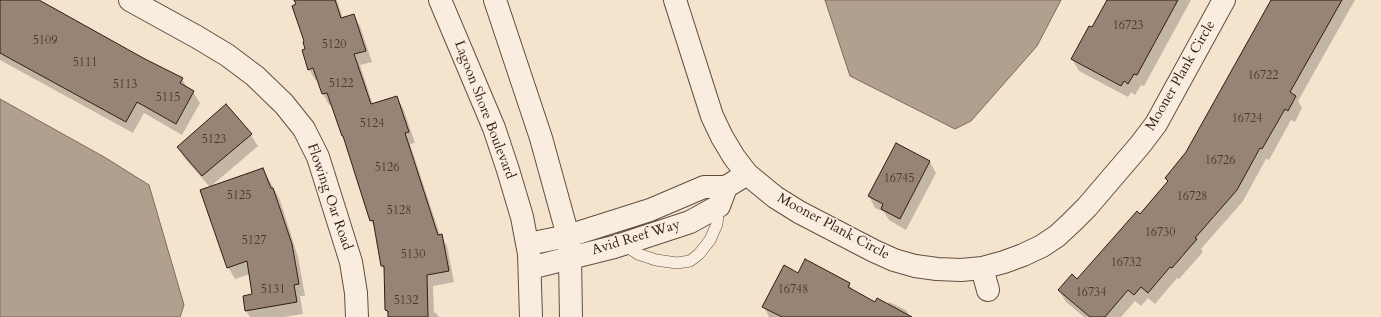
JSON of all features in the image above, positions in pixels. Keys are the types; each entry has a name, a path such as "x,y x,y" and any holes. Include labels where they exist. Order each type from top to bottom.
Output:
{"street":[{"name":"Flowing Oar Road","path":"130,0 227,55 255,76 284,104 304,130 318,157 351,262 356,294 357,317"},
{"name":"Lagoon Shore Boulevard","path":"440,0 494,128 520,210 528,244 531,317"},
{"path":"495,0 541,138 568,236 571,317"},
{"name":"Mooner Plank Circle","path":"674,0 712,116 734,157 747,174 775,197 799,212 894,260 915,266 961,270 982,268 1004,262 1042,246 1058,236 1087,207 1156,124 1224,0"},
{"name":"Avid Reef Way","path":"530,268 622,244 690,222 747,174"},
{"name":"Avid Reef Way","path":"528,244 568,236 650,210 704,187 722,196"},
{"path":"982,268 988,290"}],"lane":[{"path":"622,244 638,254 656,260 677,263 690,260 699,254 710,240 717,224 722,196"}],"shaded area":[{"path":"825,0 1061,0 1037,46 971,121 955,129 850,76"},
{"path":"0,99 106,158 149,185 184,305 180,317 0,317"}],"building":[{"path":"0,0 39,0 145,59 183,78 180,83 194,91 176,124 137,102 126,122 0,53"},
{"path":"294,0 335,0 341,18 354,14 366,51 354,54 371,104 397,96 409,132 405,133 438,235 442,234 449,271 427,275 428,317 388,317 388,311 385,310 384,266 381,266 373,220 370,221 343,136 327,93 322,94 313,68 308,70 302,50 305,49 304,41 292,6 296,4"},
{"path":"1107,0 1178,0 1137,75 1134,74 1128,84 1124,81 1121,86 1071,59 1089,26 1092,27"},
{"path":"1271,0 1342,0 1290,92 1296,96 1288,111 1285,109 1262,149 1260,148 1237,190 1195,238 1197,239 1172,268 1170,267 1148,293 1141,287 1134,295 1128,290 1105,317 1090,317 1058,290 1072,274 1077,279 1137,211 1140,214 1168,181 1165,178 1186,152"},
{"path":"226,104 252,134 202,176 177,147"},
{"path":"896,143 930,161 900,219 881,209 883,204 868,196"},
{"path":"263,168 271,188 273,188 292,244 299,284 294,285 297,302 245,311 243,296 252,294 247,261 227,268 200,190"},
{"path":"805,259 850,283 848,287 875,302 877,298 912,317 782,317 762,307 784,265 798,273"}]}
